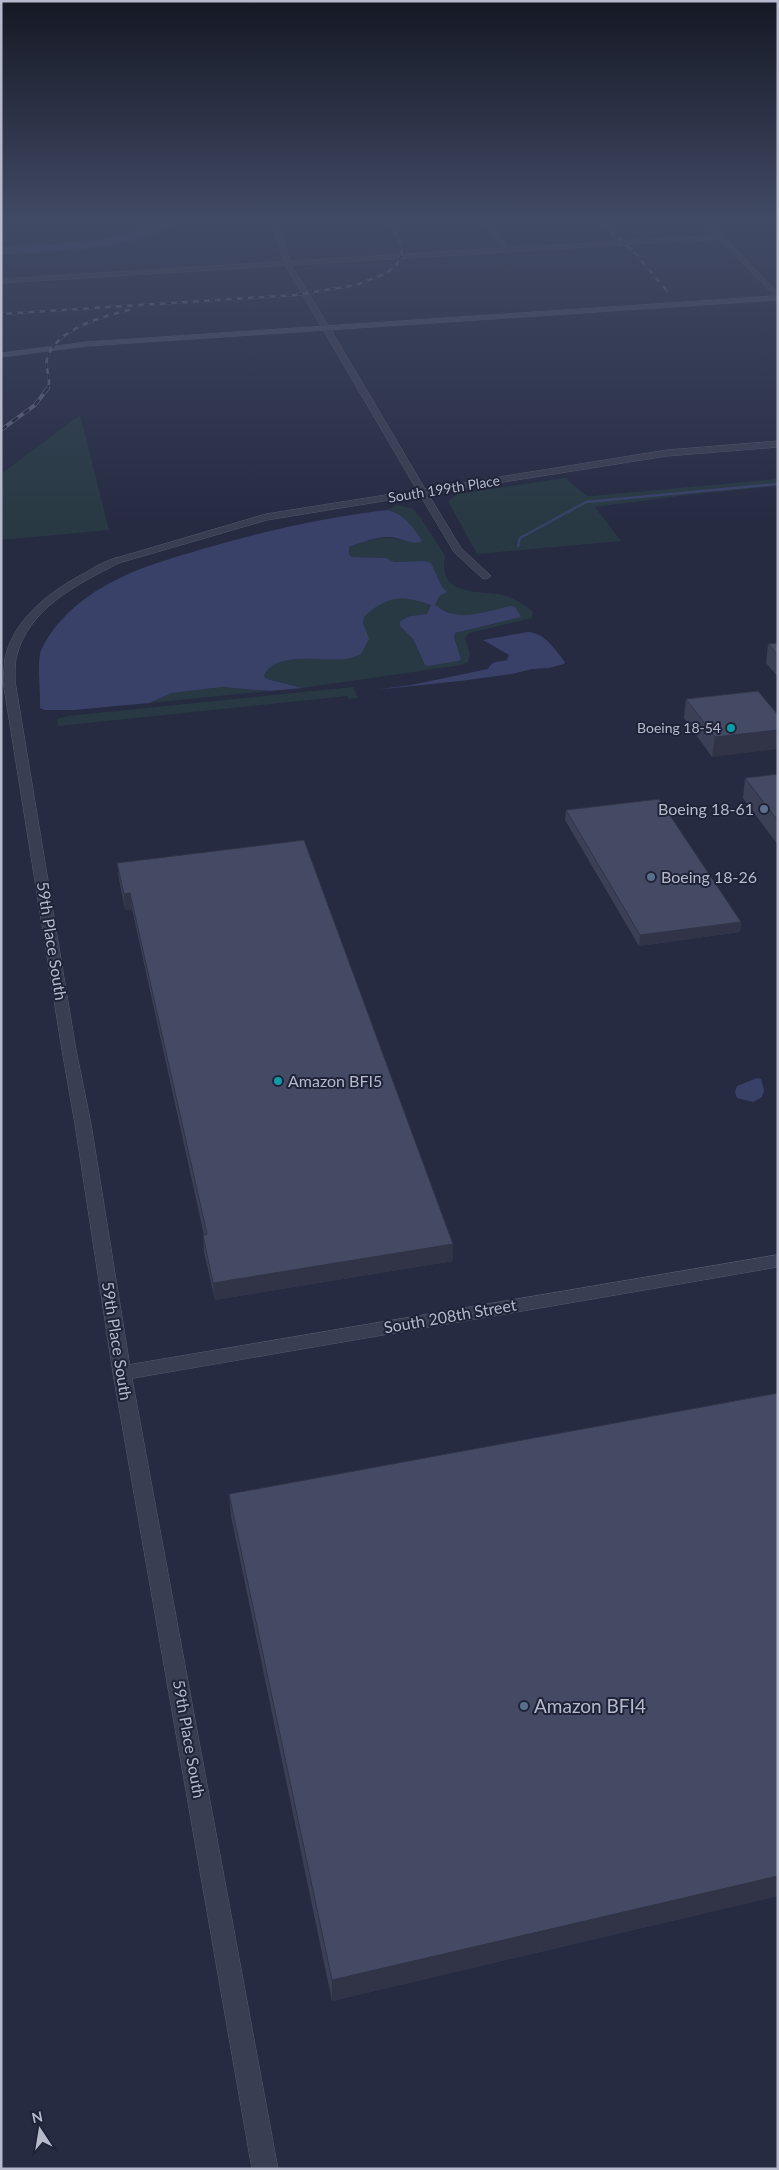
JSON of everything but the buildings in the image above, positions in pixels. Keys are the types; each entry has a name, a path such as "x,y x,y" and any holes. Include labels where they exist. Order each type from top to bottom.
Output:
{"main road":[{"path":"1,355 87,344 439,320"}],"street":[{"path":"321,320 408,481 424,492 457,550 486,576"},
{"name":"South 199th Place","path":"116,561 258,519 667,453 778,444"},
{"path":"389,497 408,481"},
{"name":"59th Place South","path":"116,561 60,592 42,606 26,624 14,644 8,663 8,681 20,742 69,1050 83,1124 122,1373 265,2169"},
{"name":"South 208th Street","path":"122,1373 778,1261"}],"shaded area":[{"path":"80,415 109,530 1,540 1,474"},
{"path":"565,478 587,496 778,479 778,486 686,495 595,507 621,541 477,554 448,501 458,494"},
{"path":"396,505 412,508 421,518 445,556 444,568 447,578 452,584 468,591 498,594 512,598 533,612 532,618 469,633 465,639 470,653 468,662 462,665 302,688 267,679 264,676 268,669 280,661 310,658 350,658 364,617 386,600 413,598 431,605 427,614 410,616 400,621 400,626 413,639 425,665 428,666 459,661 461,659 454,637 455,633 521,617 498,609 470,616 460,616 436,607 435,605 440,595 446,593 446,591 442,587 431,563 425,561 394,562 386,558 352,557 349,554 349,547 366,541 388,538 413,543 395,512 388,510"},
{"path":"222,687 269,691 149,703 172,693"},
{"path":"353,687 358,698 349,699 347,696 58,726 57,719 68,716"}],"water":[{"path":"388,510 399,515 412,526 422,541 411,542 391,537 375,538 349,547 349,554 352,557 386,558 394,562 425,561 431,563 442,587 446,591 446,593 440,595 435,605 444,611 463,615 482,613 511,606 515,607 521,617 455,633 454,637 461,659 459,661 428,666 425,665 413,639 400,626 400,621 410,616 427,614 431,605 411,599 395,599 380,605 364,617 363,623 369,639 361,654 341,659 303,659 279,662 270,668 264,676 267,679 302,688 269,691 222,687 172,693 149,703 73,710 45,710 40,708 40,653 48,637 71,610 90,595 110,583 153,564 246,537 316,521"},
{"path":"528,632 534,633 549,642 565,662 564,664 512,674 374,690 411,685 488,669 494,663 507,660 509,655 483,640"},
{"path":"757,1078 761,1079 764,1090 762,1097 753,1102 737,1098 735,1092 737,1086"}],"waterway":[{"path":"518,546 520,538 586,502 778,484"}],"railway":[{"path":"48,388 49,378 46,363 52,349 70,332 93,320"},
{"path":"1,430 35,405 48,388"}],"place":[{"name":"Boeing 18-54","path":"731,728"},
{"name":"Boeing 18-61","path":"764,809"},
{"name":"Boeing 18-26","path":"651,877"},
{"name":"Amazon BFI5","path":"278,1081"},
{"name":"Amazon BFI4","path":"524,1706"}]}
